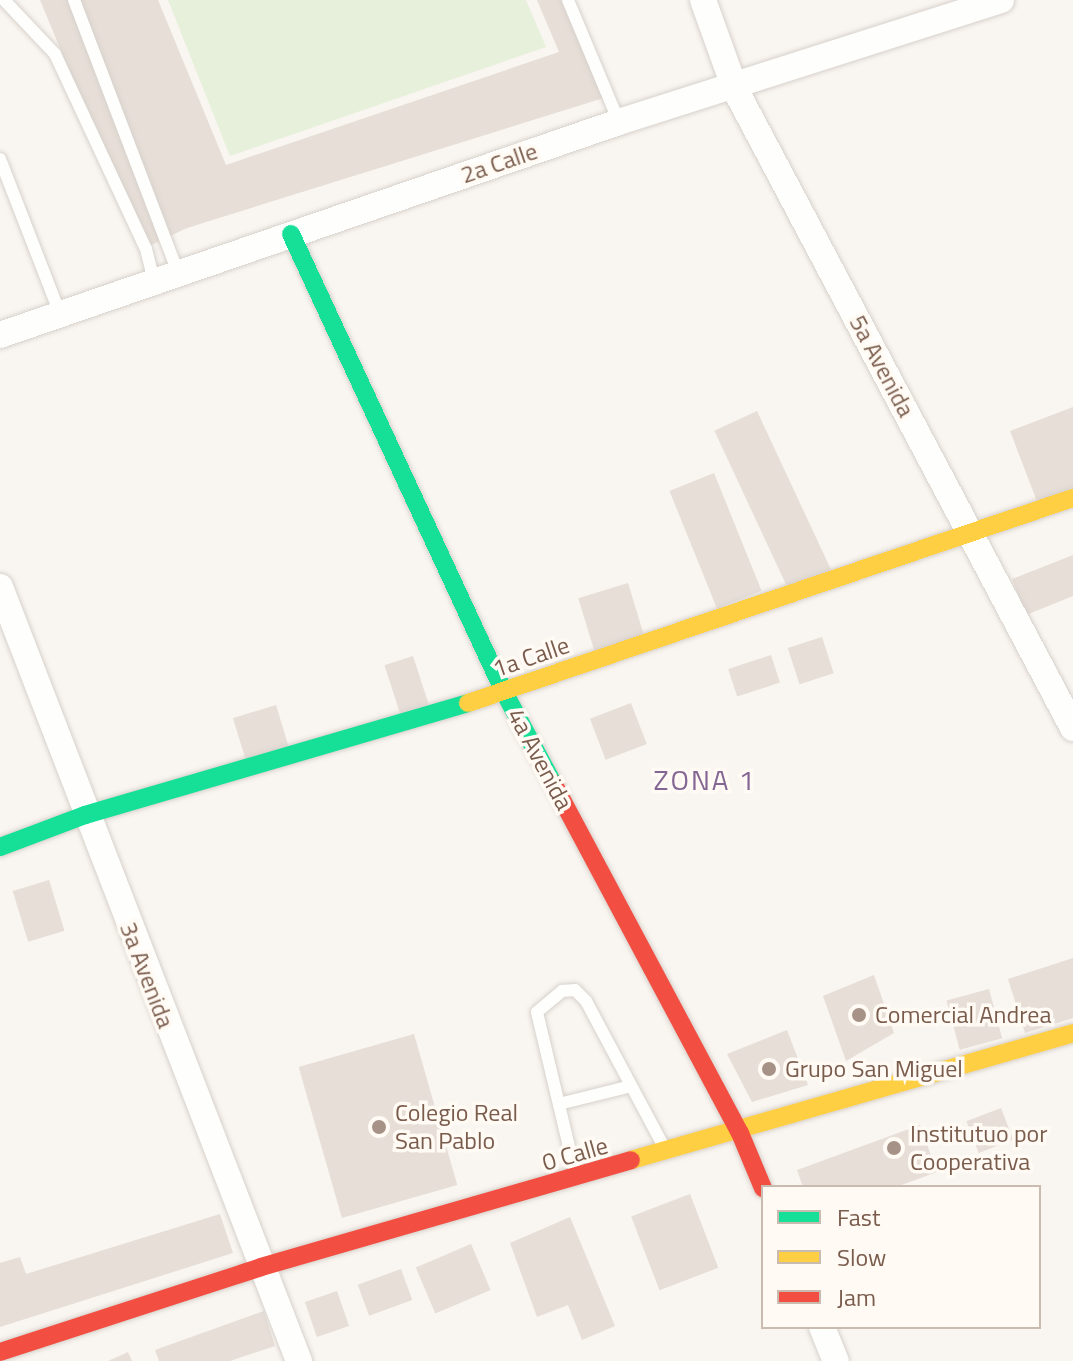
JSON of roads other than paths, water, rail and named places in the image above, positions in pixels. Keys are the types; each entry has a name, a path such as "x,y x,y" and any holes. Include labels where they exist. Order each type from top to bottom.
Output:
{"main road":[{"name":"4a Avenida","path":"291,234 504,692 740,1133 762,1185"},
{"name":"1a Calle","path":"0,847 85,815 504,692 1073,498"},
{"name":"0 Calle","path":"0,1352 261,1267 740,1133 1073,1033"}],"street":[{"name":"5a Avenida","path":"703,0 735,89 1073,728"},
{"name":"2a Calle","path":"0,335 619,122 735,89 1001,0"},
{"name":"3a Avenida","path":"0,587 85,815 299,1361"},
{"path":"823,1329 836,1361"}],"lane":[{"path":"4,0 55,54 146,249 166,277"},
{"path":"74,0 166,277"},
{"path":"568,0 619,122"},
{"path":"0,159 60,314"},
{"path":"578,1178 537,1012 562,991 575,990 586,1001 665,1154"},
{"path":"559,1104 631,1086"}],"place":[{"name":"Comercial Andrea","path":"859,1015"},
{"name":"Grupo San Miguel","path":"769,1069"},
{"name":"Colegio Real San Pablo","path":"379,1127"},
{"name":"Institutuo por Cooperativa","path":"894,1148"}],"district":[{"name":"ZONA 1","path":"705,780"}]}
